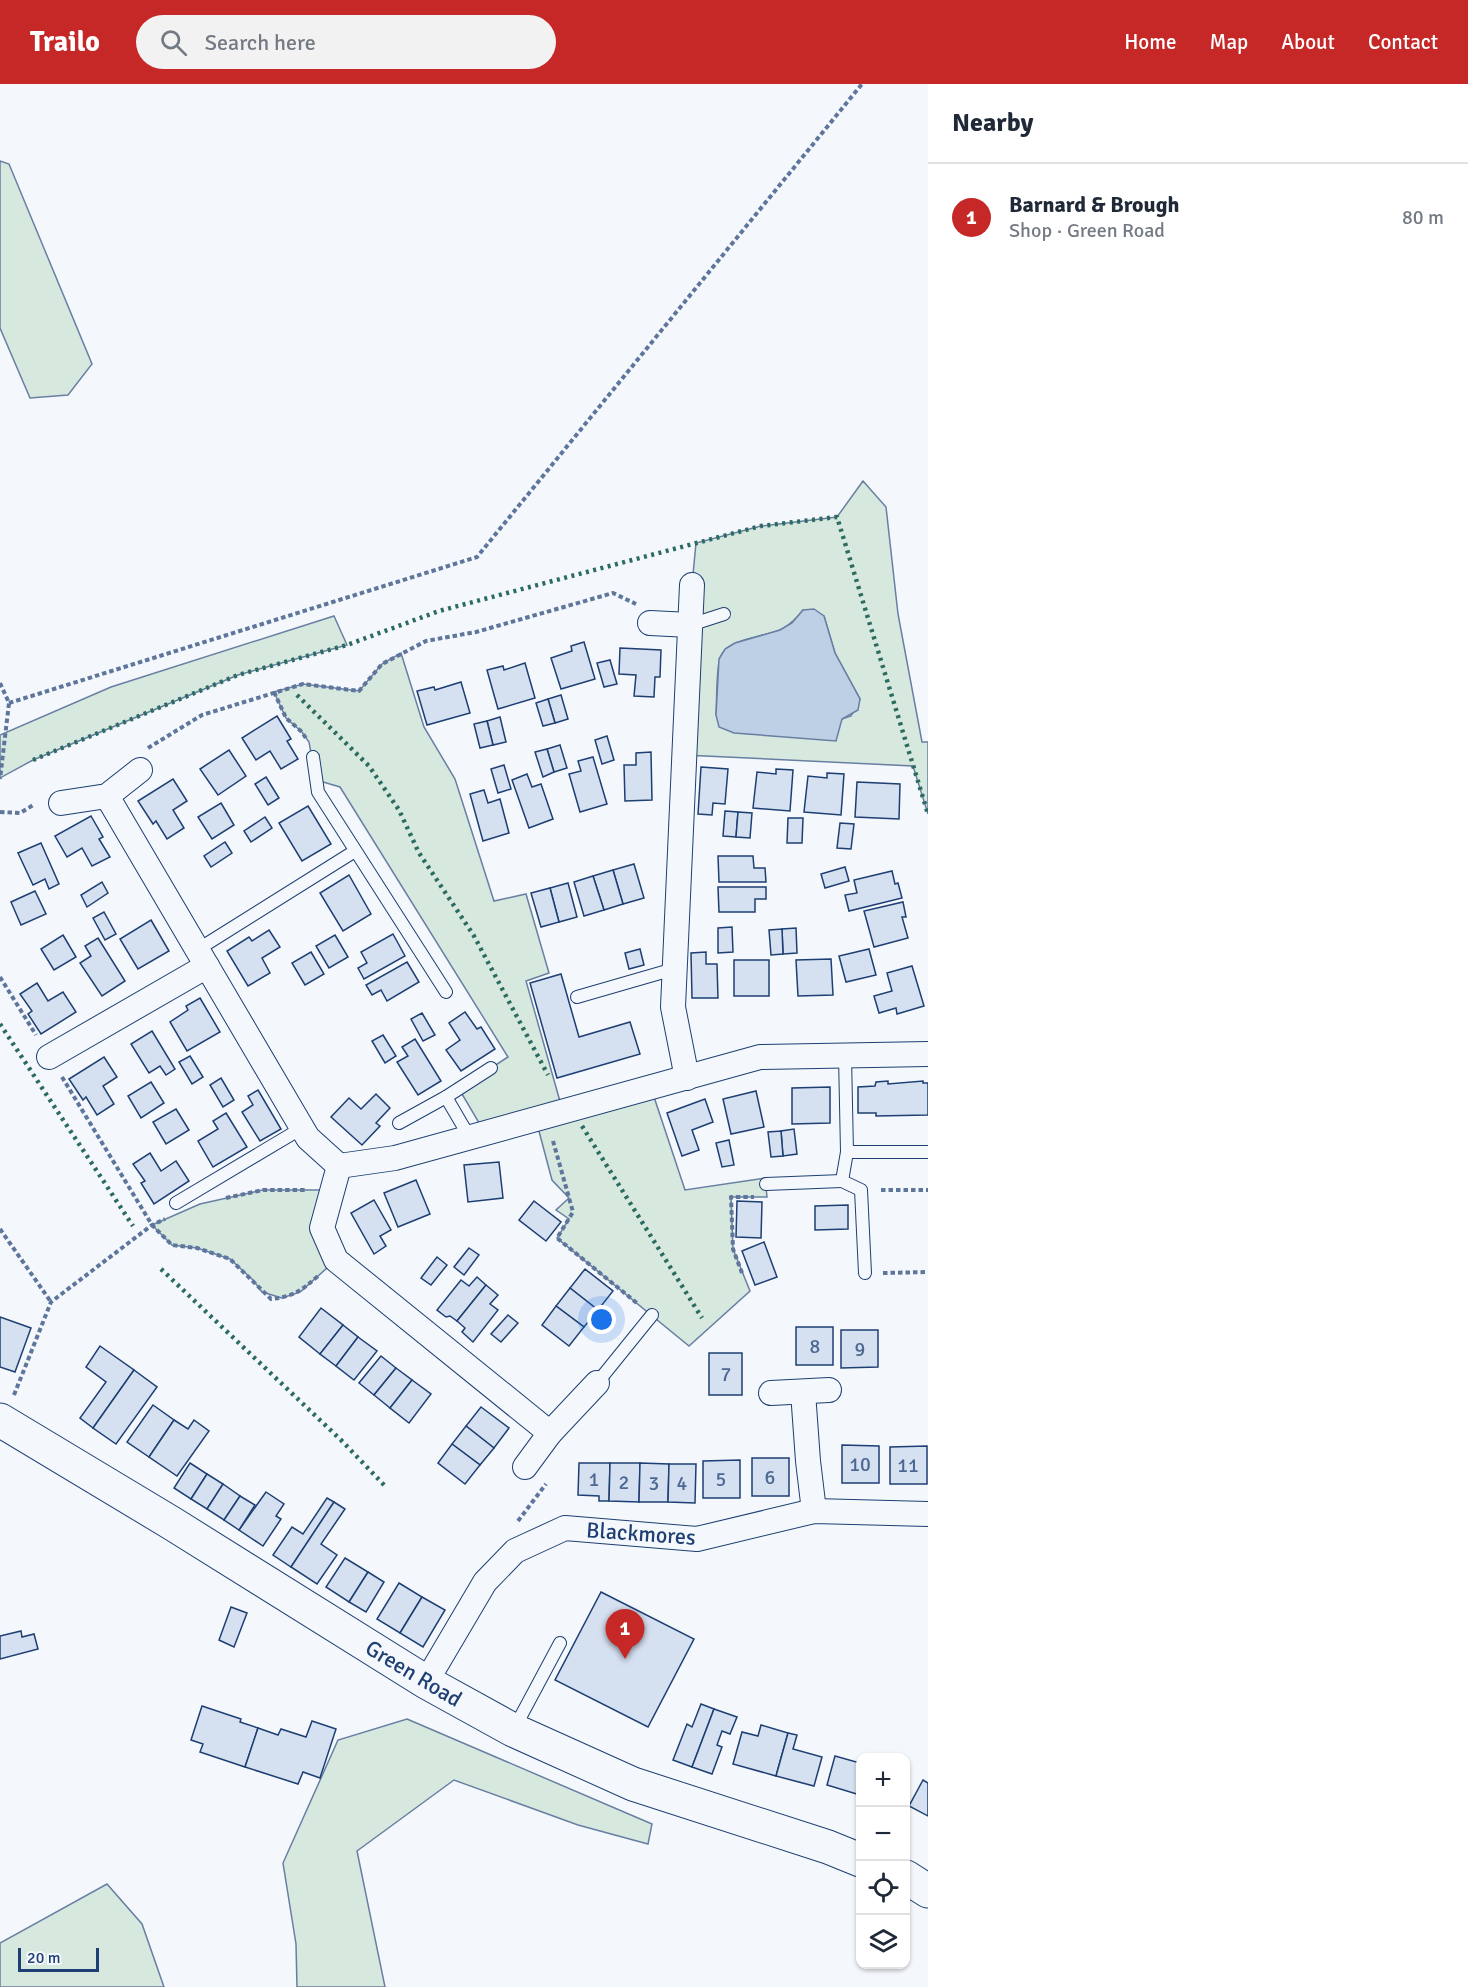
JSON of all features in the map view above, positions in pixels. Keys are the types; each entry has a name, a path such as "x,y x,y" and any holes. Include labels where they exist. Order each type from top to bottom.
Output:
{"street":[{"path":"687,1078 673,1007 692,585"},
{"path":"650,623 690,625"},
{"path":"50,802 107,796 143,759"},
{"path":"107,796 308,1138 339,1166"},
{"path":"50,1057 202,958"},
{"path":"339,1166 395,1158 760,1057 928,1054"},
{"path":"339,1166 322,1228 336,1260 550,1433"},
{"path":"525,1467 550,1433 597,1383"},
{"path":"771,1393 829,1390"},
{"path":"803,1392 814,1511"},
{"name":"Green Road","path":"2,1420 426,1682 513,1730 633,1784 856,1858"},
{"name":"Blackmores","path":"426,1682 485,1582 515,1551 565,1528 698,1539 814,1511 928,1514"},
{"path":"910,1880 928,1891"}],"lane":[{"path":"690,625 724,614"},
{"path":"313,758 318,792 446,992"},
{"path":"202,958 355,851"},
{"path":"577,997 674,969"},
{"path":"842,1181 847,1152 844,1056"},
{"path":"399,1123 446,1097 491,1068"},
{"path":"446,1097 470,1138"},
{"path":"176,1203 302,1128"},
{"path":"847,1152 928,1152"},
{"path":"765,1184 842,1181 861,1190 864,1273"},
{"path":"597,1383 652,1315"},
{"path":"513,1730 560,1643"}],"path":[{"path":"9,703 477,557 862,84"},
{"path":"143,759 202,715 274,692 303,684 359,691 382,664 426,641 476,632 613,593 643,607 650,623"},
{"path":"0,683 9,703 0,779"},
{"path":"274,692 286,718 302,732 309,742 313,758"},
{"path":"0,812 20,813 50,802"},
{"path":"0,976 152,1225 172,1245 197,1248 230,1259 271,1299 300,1292 336,1260"},
{"path":"546,1117 573,1212 557,1238 652,1315"},
{"path":"742,1273 733,1249 730,1197 780,1197 780,1184"},
{"path":"221,1199 263,1190 332,1190"},
{"path":"861,1190 928,1190"},
{"path":"2,1420 51,1302 152,1225 171,1217"},
{"path":"0,1229 51,1302"},
{"path":"864,1273 928,1272"},
{"path":"515,1551 509,1532 546,1484 525,1467"}],"shaded area":[{"path":"0,161 9,164 92,364 68,395 30,398 0,328"},
{"path":"863,481 886,507 898,614 922,742 928,742 928,814 913,766 684,755 696,543 761,526 837,517","holes":["803,610 824,616 835,653 860,699 851,716 842,719 716,715 718,670 724,651 738,642 782,629 794,621"]},
{"path":"334,616 347,645 238,675 33,760 0,778 0,735 111,687"},
{"path":"401,653 424,727 455,779 494,901 526,894 549,973 526,981 563,1112 651,1088 685,1190 765,1178 767,1197 731,1197 733,1249 750,1291 689,1346 557,1238 569,1219 556,1210 569,1198 552,1180 536,1120 485,1133 459,1089 508,1057 340,787 316,780 309,742 302,732 286,718 274,692 303,684 359,691 382,664"},
{"path":"263,1190 332,1190 336,1260 300,1292 282,1298 262,1292 253,1280 230,1259 197,1248 172,1245 152,1225 200,1204"},
{"path":"407,1719 652,1824 648,1844 578,1825 454,1780 357,1851 385,1987 297,1987 296,1944 283,1863 338,1740"},
{"path":"107,1884 142,1924 164,1987 0,1987 0,1943"}],"water":[{"path":"814,609 824,616 835,653 860,699 858,710 842,719 836,741 734,733 719,727 716,715 719,659 725,649 735,643 780,630 792,623 803,610"}],"building":[{"path":"584,642 595,679 561,689 551,658 572,651 571,646"},
{"path":"620,648 661,650 660,677 655,677 654,697 634,696 636,675 619,674"},
{"path":"610,660 617,684 604,687 597,663"},
{"path":"525,663 535,698 498,709 487,670 503,666 504,670"},
{"path":"461,682 470,713 427,725 417,691 434,687 435,690"},
{"path":"561,695 568,719 555,723 548,699"},
{"path":"548,699 555,723 543,726 536,703"},
{"path":"277,716 291,739 287,741 298,759 281,769 270,751 256,760 242,738"},
{"path":"500,717 506,742 493,745 487,721"},
{"path":"487,721 493,745 480,748 474,724"},
{"path":"607,736 614,760 602,764 595,740"},
{"path":"560,745 567,768 554,772 547,749"},
{"path":"547,749 554,772 543,777 535,752"},
{"path":"229,750 246,776 218,795 200,769"},
{"path":"651,752 652,800 625,801 624,765 636,765 636,753"},
{"path":"593,757 607,804 580,812 569,774 581,771 578,761"},
{"path":"504,765 511,789 498,793 491,769"},
{"path":"701,767 728,769 725,804 713,803 712,815 698,814"},
{"path":"776,769 793,770 790,811 753,808 757,772 776,774"},
{"path":"827,773 844,774 841,815 804,812 808,776 827,778"},
{"path":"527,774 532,787 541,784 553,819 529,828 512,780"},
{"path":"266,777 279,798 268,805 255,784"},
{"path":"173,779 187,801 173,810 184,828 167,839 156,821 153,824 138,801"},
{"path":"857,782 900,784 899,819 855,817"},
{"path":"484,790 488,803 500,799 509,833 483,841 470,794"},
{"path":"221,803 234,825 212,839 198,817"},
{"path":"308,806 331,844 302,861 279,823"},
{"path":"725,811 738,812 736,837 723,836"},
{"path":"738,812 752,813 750,838 736,837"},
{"path":"91,816 103,837 99,839 110,857 92,866 82,848 67,857 55,836"},
{"path":"265,817 272,828 251,842 244,831"},
{"path":"788,818 803,818 802,843 787,843"},
{"path":"840,823 854,824 851,849 837,848"},
{"path":"225,842 232,853 211,867 204,856"},
{"path":"41,843 59,884 49,889 45,879 33,885 18,853"},
{"path":"718,856 753,856 754,868 765,868 766,882 719,882"},
{"path":"634,864 644,898 623,904 613,870"},
{"path":"845,867 849,881 825,888 821,874"},
{"path":"613,870 623,904 604,910 593,876"},
{"path":"892,871 902,898 849,911 845,895 857,893 854,880"},
{"path":"349,875 371,914 343,931 320,893"},
{"path":"593,876 604,910 584,916 574,882"},
{"path":"102,882 108,893 87,907 81,895"},
{"path":"568,883 577,917 559,922 550,888"},
{"path":"718,887 766,887 766,899 755,899 755,912 719,912"},
{"path":"550,888 559,922 541,927 531,893"},
{"path":"35,891 46,914 21,925 11,902"},
{"path":"903,902 906,917 902,917 908,938 874,947 864,911"},
{"path":"104,912 116,934 105,940 93,918"},
{"path":"151,920 169,951 138,969 120,939"},
{"path":"732,927 733,952 718,953 718,928"},
{"path":"796,928 797,953 783,954 782,929"},
{"path":"782,929 783,954 771,955 769,930"},
{"path":"269,930 280,947 262,958 270,973 248,986 227,951 249,937 252,941"},
{"path":"393,934 405,956 364,979 358,968 367,963 361,952"},
{"path":"63,935 76,957 54,970 41,949"},
{"path":"335,935 348,957 329,968 316,946"},
{"path":"98,938 125,981 102,996 80,963 91,956 85,946"},
{"path":"640,949 644,965 629,969 625,953"},
{"path":"869,949 876,975 846,982 839,956"},
{"path":"311,952 324,974 305,985 292,963"},
{"path":"706,952 706,964 717,964 718,998 692,998 691,953"},
{"path":"831,959 833,995 798,996 796,960"},
{"path":"734,960 769,960 769,996 734,996"},
{"path":"407,962 419,982 387,1001 381,990 372,995 366,985"},
{"path":"912,966 924,1006 897,1014 896,1008 879,1013 874,996 892,991 887,973"},
{"path":"561,974 579,1037 630,1022 640,1054 557,1078 530,983"},
{"path":"37,983 48,1001 63,992 76,1012 41,1034 28,1014 32,1011 20,994"},
{"path":"200,998 220,1032 187,1051 170,1022 188,1010 186,1006"},
{"path":"465,1012 477,1029 481,1027 495,1049 461,1071 446,1050 460,1040 449,1023"},
{"path":"422,1013 435,1035 423,1041 411,1019"},
{"path":"152,1031 175,1069 166,1075 160,1066 149,1073 131,1044"},
{"path":"383,1035 396,1056 385,1063 372,1041"},
{"path":"415,1039 441,1081 418,1095 397,1062 408,1056 402,1047"},
{"path":"190,1056 203,1077 192,1084 179,1062"},
{"path":"104,1057 117,1077 103,1086 114,1104 97,1115 86,1097 83,1100 69,1079"},
{"path":"221,1078 234,1100 223,1107 210,1085"},
{"path":"888,1081 888,1084 923,1081 923,1083 928,1083 928,1115 876,1116 876,1113 858,1113 858,1087 875,1086 876,1082"},
{"path":"151,1082 164,1103 141,1118 128,1096"},
{"path":"830,1087 830,1123 792,1124 792,1088"},
{"path":"258,1090 281,1129 260,1141 242,1112 253,1105 248,1096"},
{"path":"756,1091 764,1127 731,1134 723,1099"},
{"path":"376,1094 390,1108 376,1123 380,1126 362,1145 331,1117 349,1098 361,1109"},
{"path":"705,1099 713,1122 692,1130 699,1150 682,1156 667,1113"},
{"path":"176,1109 189,1130 166,1144 153,1122"},
{"path":"226,1113 247,1147 213,1167 198,1141 218,1129 213,1121"},
{"path":"794,1129 797,1154 783,1156 781,1131"},
{"path":"781,1131 783,1156 771,1157 768,1132"},
{"path":"729,1140 734,1165 722,1167 716,1143"},
{"path":"150,1153 161,1171 176,1161 189,1181 154,1204 141,1183 145,1181 133,1164"},
{"path":"499,1162 503,1198 468,1202 464,1165"},
{"path":"416,1180 430,1214 398,1227 384,1193"},
{"path":"374,1200 391,1230 380,1236 386,1246 374,1254 351,1213"},
{"path":"534,1201 561,1222 546,1241 519,1220"},
{"path":"737,1201 762,1202 761,1238 736,1237"},
{"path":"848,1205 848,1229 815,1230 815,1206"},
{"path":"764,1242 777,1277 755,1285 742,1251"},
{"path":"469,1248 479,1255 464,1275 454,1267"},
{"path":"437,1257 447,1265 431,1285 421,1278"},
{"path":"585,1269 613,1291 598,1310 570,1288"},
{"path":"477,1277 486,1285 457,1321 437,1310 461,1280 469,1286"},
{"path":"486,1285 498,1295 490,1304 498,1310 473,1342 462,1332 465,1328 457,1321"},
{"path":"570,1288 598,1310 584,1327 556,1306"},
{"path":"556,1306 584,1327 569,1346 542,1325"},
{"path":"321,1308 343,1325 320,1354 299,1337"},
{"path":"508,1315 518,1323 501,1342 491,1334"},
{"path":"0,1317 31,1328 15,1372 0,1367"},
{"path":"343,1325 358,1337 336,1366 320,1354"},
{"path":"796,1327 833,1327 833,1365 796,1365"},
{"path":"841,1330 878,1330 878,1367 841,1368"},
{"path":"358,1337 377,1351 354,1380 336,1366"},
{"path":"100,1346 134,1370 93,1428 80,1418 106,1382 86,1367"},
{"path":"709,1353 742,1353 742,1395 709,1395"},
{"path":"381,1356 396,1368 374,1395 359,1383"},
{"path":"396,1368 412,1380 390,1408 374,1395"},
{"path":"134,1370 157,1387 116,1444 93,1428"},
{"path":"412,1380 431,1394 409,1423 390,1408"},
{"path":"153,1405 174,1420 149,1457 127,1442"},
{"path":"481,1407 509,1428 494,1448 466,1426"},
{"path":"174,1420 188,1429 194,1420 209,1431 177,1476 149,1457"},
{"path":"466,1426 494,1448 480,1465 452,1444"},
{"path":"452,1444 480,1465 465,1484 438,1463"},
{"path":"842,1445 879,1446 879,1483 842,1483"},
{"path":"927,1446 927,1484 890,1484 890,1447"},
{"path":"752,1458 789,1458 789,1496 752,1496"},
{"path":"740,1460 740,1498 703,1498 703,1461"},
{"path":"190,1463 207,1474 191,1499 174,1488"},
{"path":"579,1463 610,1463 609,1501 599,1501 599,1496 578,1495"},
{"path":"610,1463 640,1463 639,1502 609,1501"},
{"path":"640,1463 669,1464 668,1502 639,1502"},
{"path":"669,1464 696,1464 695,1503 668,1502"},
{"path":"207,1474 223,1484 207,1509 191,1499"},
{"path":"223,1484 240,1496 224,1520 207,1509"},
{"path":"266,1492 284,1504 276,1516 281,1519 263,1546 239,1530"},
{"path":"240,1496 255,1505 239,1530 224,1520"},
{"path":"327,1498 334,1502 291,1567 273,1555 292,1527 303,1534"},
{"path":"334,1502 345,1509 321,1544 337,1555 317,1584 291,1567"},
{"path":"345,1558 368,1572 349,1602 326,1587"},
{"path":"368,1572 384,1582 366,1612 349,1602"},
{"path":"399,1583 422,1597 400,1633 377,1619"},
{"path":"601,1592 694,1639 648,1727 555,1680"},
{"path":"422,1597 445,1610 423,1647 400,1633"},
{"path":"231,1607 247,1613 234,1647 219,1640"},
{"path":"21,1631 22,1637 34,1634 38,1649 0,1659 0,1636"},
{"path":"701,1704 714,1709 692,1767 673,1760 687,1724 692,1727"},
{"path":"202,1706 241,1719 240,1722 258,1728 245,1767 200,1752 203,1744 191,1740"},
{"path":"714,1709 737,1717 730,1734 722,1731 717,1745 722,1747 712,1774 692,1767"},
{"path":"312,1721 336,1729 320,1778 303,1772 298,1784 245,1767 258,1728 278,1735 281,1729 306,1737"},
{"path":"761,1725 788,1733 776,1776 733,1764 742,1732 758,1736"},
{"path":"788,1733 797,1735 793,1749 822,1757 814,1786 776,1776"},
{"path":"835,1756 856,1762 856,1794 827,1785"},
{"path":"923,1780 928,1783 928,1816 910,1807"}],"hedge":[{"path":"33,760 238,675 347,645 439,611 761,526 837,517 928,814"},
{"path":"297,695 369,766 399,810 419,853 474,936 548,1075"},
{"path":"0,1024 133,1226"},
{"path":"582,1126 702,1318"},
{"path":"161,1269 342,1441 385,1486"}],"place":[{"name":"Barnard & Brough","path":"625,1659"}]}
